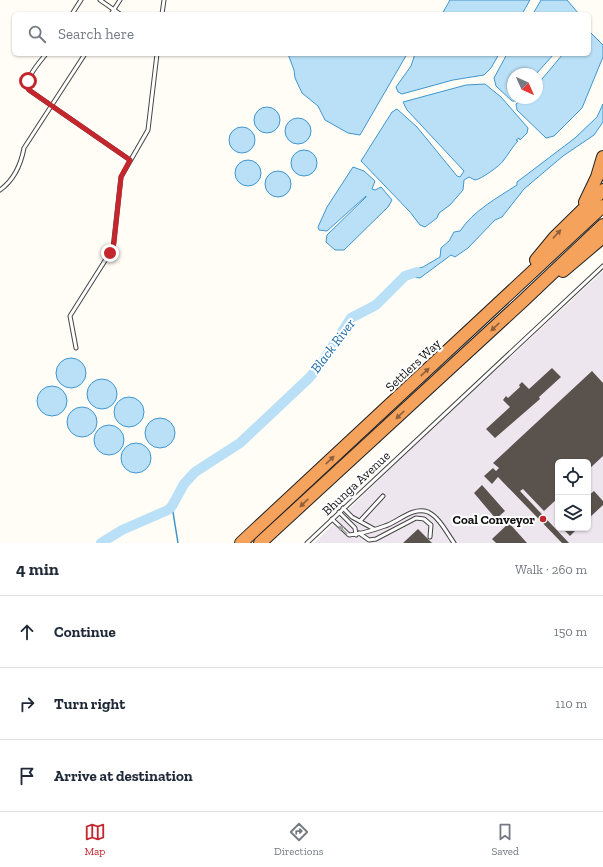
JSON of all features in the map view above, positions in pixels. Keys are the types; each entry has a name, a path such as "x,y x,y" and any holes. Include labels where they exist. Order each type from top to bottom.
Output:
{"highway":[{"path":"572,219 591,191 603,158"},
{"path":"507,297 555,237 603,190"},
{"name":"Settlers Way","path":"241,543 603,206"},
{"name":"Settlers Way","path":"260,543 524,300 603,224"},
{"path":"524,300 580,258 603,237"}],"lane":[{"path":"73,12 81,0"},
{"path":"100,0 116,12"},
{"path":"113,10 120,0"},
{"path":"162,12 164,0"},
{"path":"45,56 28,81 27,87 51,106 130,160"},
{"path":"0,190 9,183 21,163 24,148 84,56"},
{"path":"76,348 71,312 113,248 121,177 148,130 157,56"},
{"name":"Bhunga Avenue","path":"307,543 603,266"},
{"path":"360,521 384,496"},
{"path":"343,508 352,517 374,529"},
{"path":"332,519 349,535 386,526 410,514 424,511 435,517 454,543"},
{"path":"339,512 355,528 357,534 369,540 376,539 416,518 424,519 430,525 430,537"}],"shaded area":[{"path":"603,271 603,543 314,543 393,466"}],"water":[{"path":"450,0 530,0 523,12 443,12"},
{"path":"541,0 567,0 577,12 534,12"},
{"path":"591,33 603,45 603,57 582,108 554,136 546,138 517,110 516,104 543,104 543,78 561,56 591,56"},
{"path":"289,56 406,56 360,135 348,133 325,120 318,106 302,93 295,78 294,70"},
{"path":"414,56 498,56 491,68 484,75 453,80 402,94 398,92 396,87 411,66"},
{"path":"506,56 552,56 541,68 507,68 507,96 496,86 494,78"},
{"path":"485,84 501,97 528,128 527,133 520,140 519,138 516,140 518,141 503,161 486,175 475,180 469,177 464,180 463,190 450,205 439,213 437,218 425,227 420,225 410,212 361,161 392,112 397,109 417,127 457,176 460,177 464,171 407,110 403,102 466,85"},
{"path":"603,104 603,122 594,135 563,156 524,189 502,217 495,220 468,248 455,257 451,255 420,278 405,276 406,272 423,267 440,257 441,248 449,241 454,232 460,231 478,211 517,185 517,182 575,138 597,117"},
{"path":"267,107 276,111 280,120 276,129 267,133 258,129 254,120 258,111"},
{"path":"298,118 307,122 311,131 307,140 298,144 289,140 285,131 289,122"},
{"path":"242,127 251,131 255,140 251,149 242,153 233,149 229,140 233,131"},
{"path":"304,150 313,154 317,163 313,172 304,176 295,172 291,163 295,154"},
{"path":"248,160 257,164 261,173 257,182 248,186 239,182 235,173 239,164"},
{"path":"353,167 364,171 375,181 372,189 375,190 381,187 392,200 388,207 344,250 335,250 326,242 327,235 366,196 327,231 319,230 318,227 327,207"},
{"path":"278,171 287,175 291,184 287,193 278,197 269,193 265,184 269,175"},
{"path":"71,358 82,362 86,373 82,384 71,388 60,384 56,373 60,362"},
{"path":"102,379 113,383 117,394 113,405 102,409 91,405 87,394 91,383"},
{"path":"52,386 63,390 67,401 63,412 52,416 41,412 37,401 41,390"},
{"path":"129,397 140,401 144,412 140,423 129,427 118,423 114,412 118,401"},
{"path":"82,407 93,411 97,422 93,433 82,437 71,433 67,422 71,411"},
{"path":"160,418 171,422 175,433 171,444 160,448 149,444 145,433 149,422"},
{"path":"109,425 120,429 124,440 120,451 109,455 98,451 94,440 98,429"},
{"path":"136,443 147,447 151,458 147,469 136,473 125,469 121,458 125,447"}],"building":[{"path":"552,368 561,377 539,397 540,399 495,438 486,429 510,407 503,400 506,396 508,398 520,387 519,385 522,382 529,389"},
{"path":"592,371 603,383 603,456 591,467 591,459 555,459 555,501 544,511 523,489 520,491 555,528 555,531 558,531 569,543 562,543 498,477 492,484 484,476 493,468 496,471 499,468 493,463"},
{"path":"482,485 505,511 496,519 474,493"},
{"path":"594,491 603,501 603,505 591,516 591,495"},
{"path":"509,523 527,543 496,543 492,539"},
{"path":"418,529 432,543 403,543"},
{"path":"565,531 575,531 570,536"}],"waterway":[{"name":"Black River","path":"101,543 122,530 168,510 172,506 184,484 195,472 240,443 309,378 321,364 351,318 376,305 405,276 417,272"},
{"path":"172,506 178,543"}],"place":[{"name":"Coal Conveyor","path":"543,519"}],"route":[{"path":"28,81 27,87 29,90 130,160 121,177 114,243 110,253"}]}
